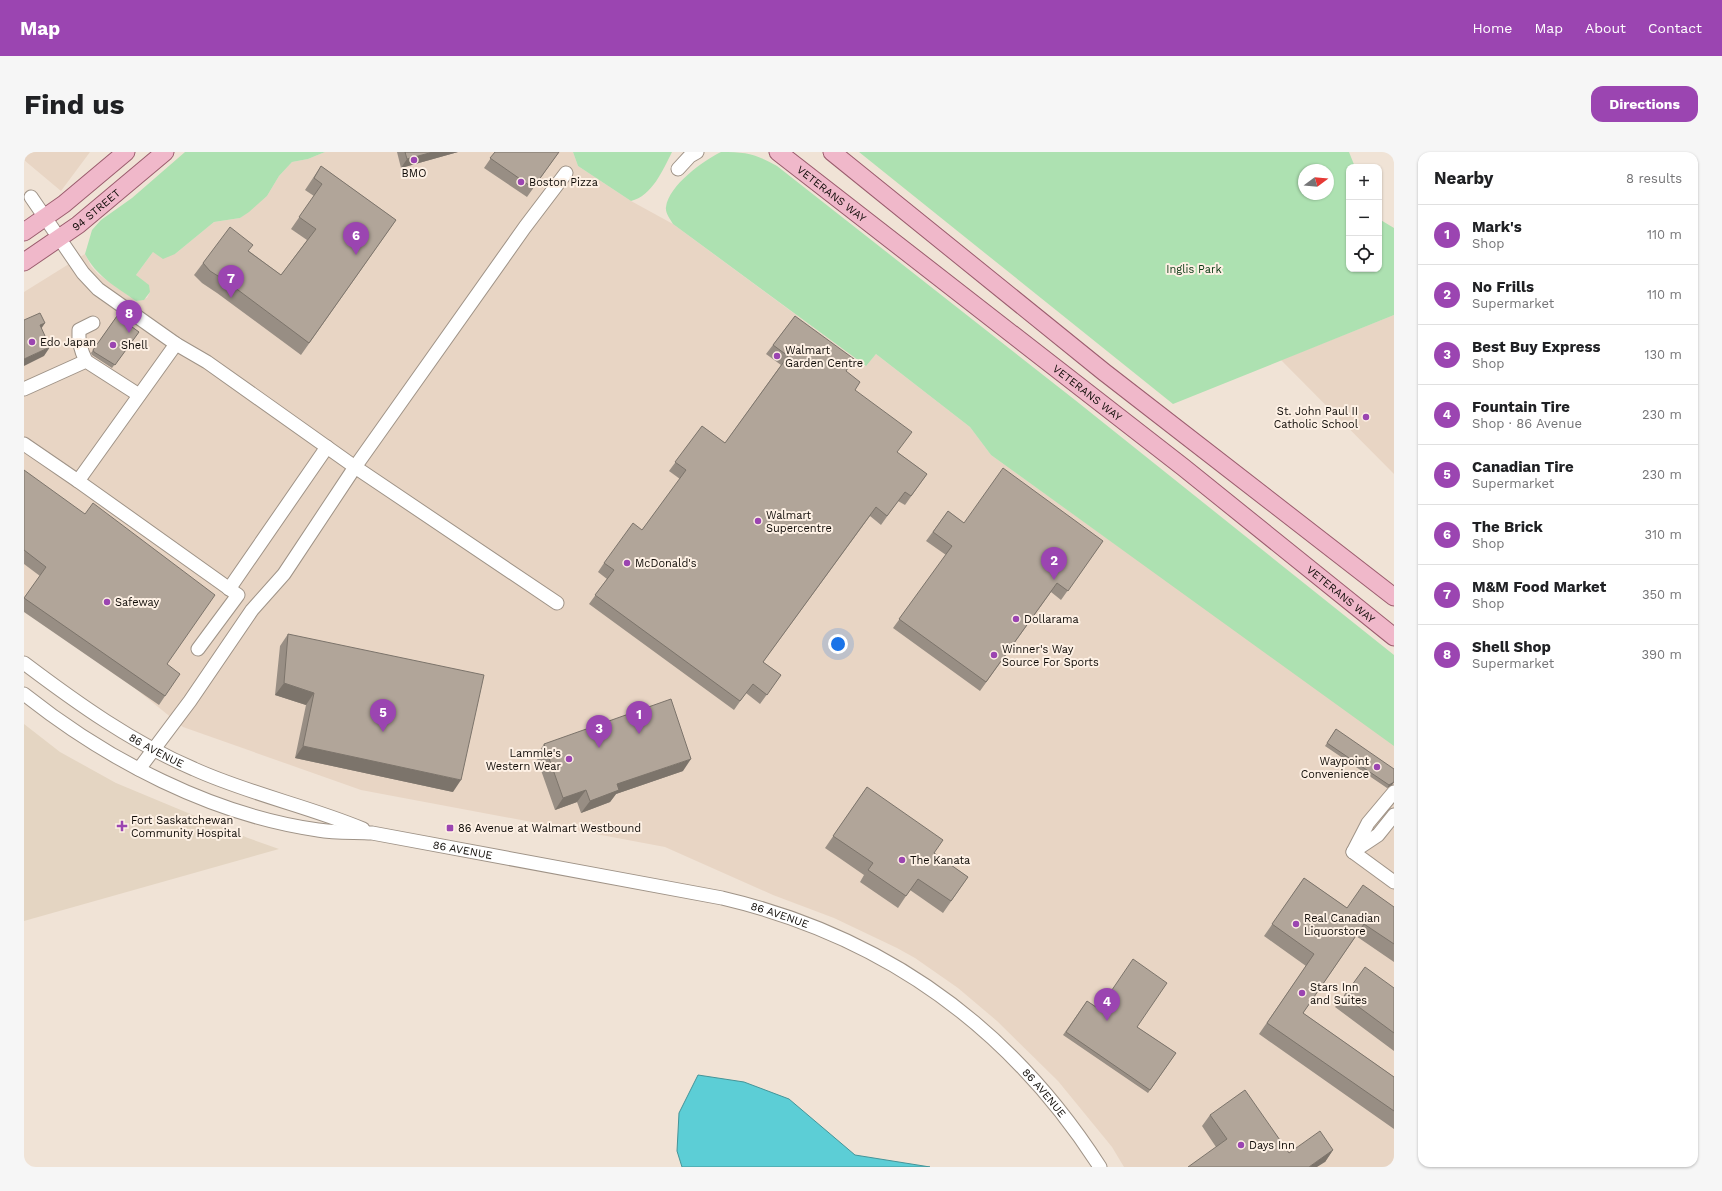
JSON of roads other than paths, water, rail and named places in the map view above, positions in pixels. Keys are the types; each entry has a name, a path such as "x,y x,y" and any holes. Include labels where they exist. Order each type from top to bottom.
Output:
{"main road":[{"path":"24,232 64,204 126,152"},
{"name":"94 STREET","path":"24,262 60,239 165,152"},
{"name":"VETERANS WAY","path":"778,152 1183,467 1392,636"},
{"path":"832,152 1115,381 1394,597"}],"street":[{"path":"681,152 678,169 690,156 697,152"},
{"path":"139,769 190,701 252,610 284,574 355,467 524,227 566,173"},
{"path":"31,197 89,281 176,344 207,362 355,467 556,603"},
{"path":"92,323 79,330 81,350 86,361 139,396"},
{"path":"78,481 176,344"},
{"path":"24,389 86,361"},
{"path":"24,444 234,592 252,610"},
{"path":"198,649 327,447"},
{"name":"86 AVENUE","path":"24,663 64,692 153,749 188,767 223,781 332,816 372,833"},
{"name":"86 AVENUE","path":"24,694 88,738 139,769 179,790 242,813 318,830 372,833 722,898 762,907 794,918 832,934 869,952 946,999 1003,1046 1059,1108 1100,1167"},
{"path":"1353,852 1368,823 1394,792"},
{"path":"1353,852 1378,835 1394,815"},
{"path":"1353,852 1394,882"}],"water":[{"path":"698,1075 744,1082 789,1099 855,1155 930,1167 682,1167 677,1151 679,1113"}],"place":[{"name":"BMO","path":"414,160"},
{"name":"Boston Pizza","path":"521,182"},
{"name":"The Brick","path":"356,255"},
{"name":"M&M Food Market","path":"231,298"},
{"name":"Shell Shop","path":"129,333"},
{"name":"Edo Japan","path":"32,342"},
{"name":"Shell","path":"113,345"},
{"name":"Walmart Garden Centre","path":"777,356"},
{"name":"St. John Paul II Catholic School","path":"1366,417"},
{"name":"Walmart Supercentre","path":"758,521"},
{"name":"McDonald's","path":"627,563"},
{"name":"No Frills","path":"1054,580"},
{"name":"Safeway","path":"107,602"},
{"name":"Dollarama","path":"1016,619"},
{"name":"Winner's Way Source For Sports","path":"994,655"},
{"name":"Canadian Tire","path":"383,732"},
{"name":"Mark's","path":"639,734"},
{"name":"Best Buy Express","path":"599,748"},
{"name":"Lammle's Western Wear","path":"569,759"},
{"name":"Waypoint Convenience","path":"1377,767"},
{"name":"Fort Saskatchewan Community Hospital","path":"122,826"},
{"name":"86 Avenue at Walmart Westbound","path":"450,828"},
{"name":"The Kanata","path":"902,860"},
{"name":"Real Canadian Liquorstore","path":"1296,924"},
{"name":"Stars Inn and Suites","path":"1302,993"},
{"name":"Fountain Tire","path":"1107,1021"},
{"name":"Days Inn","path":"1241,1145"}],"park label":[{"name":"Inglis Park","path":"1194,269"}]}
